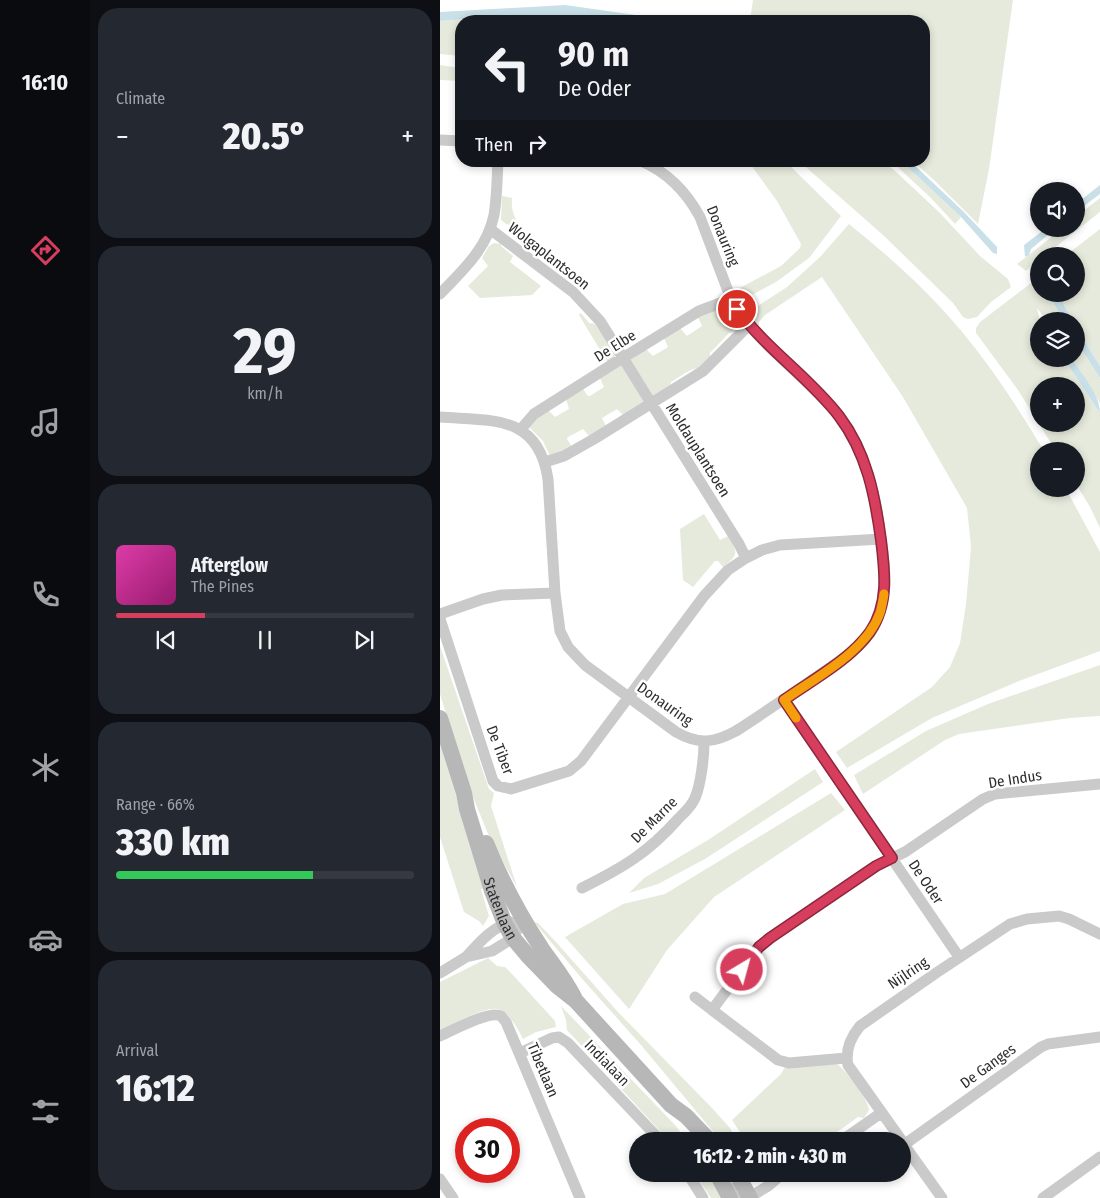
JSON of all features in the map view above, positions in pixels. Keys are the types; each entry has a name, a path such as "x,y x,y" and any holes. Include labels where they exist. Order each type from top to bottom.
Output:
{"main road":[{"name":"Statenlaan","path":"440,718 464,792 467,810 492,891 509,931 529,957 556,986 576,1001 671,1105 690,1132"},
{"name":"Statenlaan","path":"464,792 473,807 487,845 524,919 543,950 566,980 576,1001"},
{"name":"Statenlaan","path":"671,1105 686,1116 701,1132"},
{"path":"721,1182 729,1197"},
{"path":"742,1182 750,1198"}],"street":[{"path":"440,140 455,141"},
{"name":"Wolgaplantsoen","path":"440,294 480,250 490,229 495,204 498,167"},
{"name":"Donauring","path":"521,429 534,440 545,462 548,478 555,593 560,631 568,647 585,665 688,739 704,742 722,739 784,700 855,649 874,625 880,612 886,578 876,501 854,440 840,417 824,399 749,325 732,299 694,206 680,188 664,174 652,167"},
{"name":"Wolgaplantsoen","path":"490,229 578,297 600,321 623,358"},
{"name":"De Elbe","path":"521,429 534,414 699,311 732,299"},
{"path":"545,462 564,456 652,404 703,371 749,325"},
{"name":"Moldauplantsoen","path":"623,358 746,558"},
{"path":"440,417 502,422 521,429"},
{"path":"629,698 716,581 746,558 762,550 780,545 881,539"},
{"path":"440,614 483,599 502,595 555,593"},
{"name":"De Tiber","path":"440,619 493,781 504,789 511,789 569,771 581,762 629,698"},
{"name":"De Oder","path":"784,700 959,957"},
{"name":"De Marne","path":"582,888 618,870 638,857 663,836 686,811 695,799 704,757 704,742"},
{"name":"De Indus","path":"712,1010 759,947 765,942 876,866 924,839 983,799 995,794 1100,784"},
{"name":"Nijlring","path":"846,1058 848,1047 856,1031 867,1020 1010,924 1059,916 1100,934"},
{"path":"466,957 492,951 509,931 524,919"},
{"path":"440,972 466,957 485,937 509,931"},
{"path":"695,997 778,1060 789,1063 846,1058 848,1066 895,1132"},
{"name":"Tibetlaan","path":"440,1036 486,1016 501,1016 506,1022 520,1053 580,1198"},
{"name":"Indialaan","path":"520,1053 552,1038 560,1037 568,1043 652,1132"},
{"name":"De Ganges","path":"911,1136 1040,1047 1048,1044 1100,1037"},
{"path":"854,1132 881,1113"},
{"path":"911,1153 942,1198"},
{"path":"1043,1198 1100,1157"},
{"path":"440,1179 453,1198"},
{"path":"693,1182 703,1198"},
{"path":"736,1182 729,1197 750,1198 773,1182"}],"shaded area":[{"path":"753,0 1013,0 989,169 978,224 920,167 930,167 930,15 751,15"},
{"path":"455,20 455,55 440,54 440,21"},
{"path":"440,65 455,67 455,81 440,80"},
{"path":"752,167 791,167 841,216 809,258 776,282 744,299 738,289 781,266 800,248 801,244 777,201"},
{"path":"806,167 890,167 939,212 980,256 1008,279 1011,287 991,302 977,317 968,319 963,317 953,303 883,235"},
{"path":"898,167 907,167 961,217 955,224 930,197"},
{"path":"502,196 512,198 516,221 521,227 506,224 501,220"},
{"path":"1100,198 1100,212 1085,224 1085,210"},
{"path":"849,224 909,275 957,325 997,377 1030,428 1030,432 1032,432 1038,442 1030,442 1030,497 1070,497 1100,552 1100,651 1019,681 932,718 847,768 836,752 932,687 950,667 960,643 966,604 971,547 967,508 903,397 822,277 765,315 759,322 759,328 747,313 787,287 820,257"},
{"path":"1100,229 1100,366 1085,342 1085,312 1068,312 1062,302 1085,302 1085,247 1077,247"},
{"path":"1052,237 1068,237 1055,247 1039,247"},
{"path":"494,243 501,244 513,256 510,262 541,286 532,295 480,298 468,286 488,266 482,258 489,246"},
{"path":"1030,254 1030,268 1026,271 1017,264"},
{"path":"1030,284 1030,302 1053,302 1059,312 1040,312 1037,308 1038,312 1030,312 1030,367 1069,367 1076,377 1030,377 1030,409 976,333 976,328 980,322"},
{"path":"721,307 726,321 737,331 729,333 710,353 710,359 701,368 693,369 671,382 670,388 654,397 630,360 646,349 653,356 668,347 664,338 680,328 687,336 702,326 698,317"},
{"path":"581,313 589,323 595,324 615,352 614,359 608,363 579,315"},
{"path":"1085,355 1100,378 1100,403 1085,377 1077,367 1085,367"},
{"path":"621,365 646,401 624,416 617,409 602,418 607,428 590,437 583,429 568,437 567,439 572,447 550,456 543,441 529,427 536,417 548,410 555,417 569,409 566,399 583,389 590,396 604,387 600,378"},
{"path":"1085,390 1100,413 1100,528 1084,497 1085,442 1050,442 1044,432 1085,432"},
{"path":"704,514 720,540 728,536 734,546 735,553 732,559 723,567 718,561 715,561 693,587 683,580 680,529"},
{"path":"440,646 489,789 494,793 491,806 517,887 491,841 468,785 440,694"},
{"path":"1100,665 1100,716 1070,718 959,734 945,740 863,794 854,775 926,731 988,704"},
{"path":"440,744 485,888 481,889 489,916 483,926 479,921 464,912 440,837"},
{"path":"815,769 823,782 705,859 658,884 629,893 644,878 708,840"},
{"path":"831,793 845,810 714,897 667,950 629,1009 565,937 623,904 665,894"},
{"path":"534,922 538,923 556,942 617,1011 712,1108 732,1132 714,1132 641,1045"},
{"path":"488,958 497,966 505,967 512,974 555,1021 556,1027 536,1032 523,1039 513,1021 506,1014 498,1009 492,1009 469,1016 440,1030 440,982"},
{"path":"561,1006 680,1132 661,1132 567,1030"},
{"path":"837,1064 851,1078 861,1092 869,1110 864,1118 858,1117 837,1132 740,1132 732,1120 781,1074 785,1067"},
{"path":"700,1182 715,1182 724,1198 711,1198"}],"water":[{"path":"565,5 636,15 455,15 455,20 440,21 440,12"},
{"path":"907,167 916,167 964,212 997,247 997,254 993,253 961,217"},
{"path":"1100,185 1100,194 1085,205 1085,197"},
{"path":"1034,237 1045,237 1033,247 1030,247 1029,255 1025,257 1024,245"},
{"path":"1053,302 1062,302 1068,312 1059,312"},
{"path":"1085,342 1100,366 1100,378 1085,355"},
{"path":"1069,367 1077,367 1084,377 1076,377"},
{"path":"1085,378 1097,399 1100,413 1085,390"}],"slow traffic":[{"path":"796,718 784,700 855,649 874,625 880,612 884,594"}],"route":[{"path":"737,309 749,325 840,417 862,458 876,501 886,578 880,612 874,625 855,649 784,700 892,858 876,866 770,938 759,947 742,970"}]}
